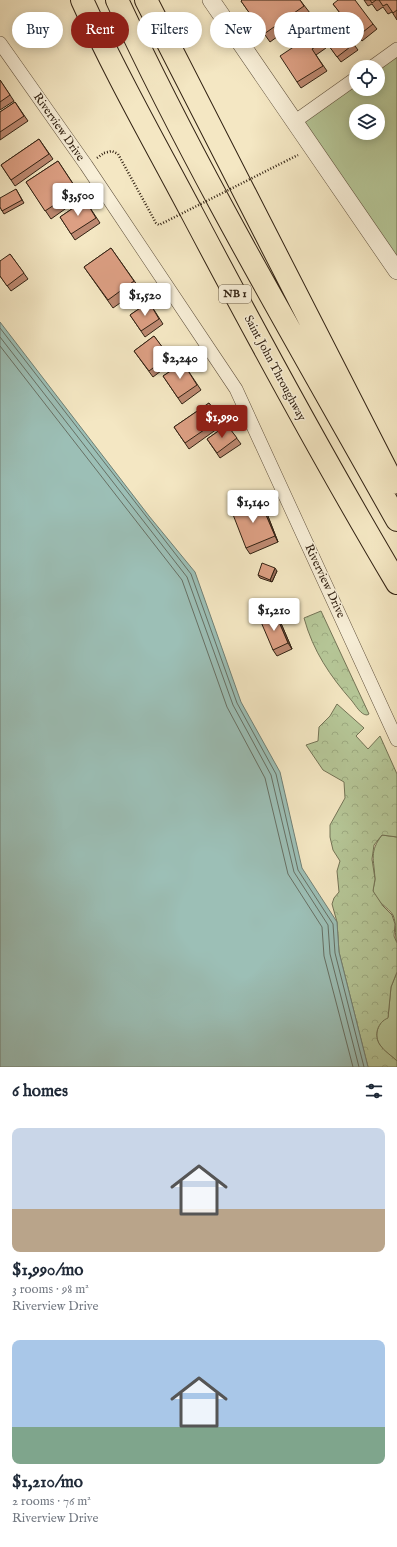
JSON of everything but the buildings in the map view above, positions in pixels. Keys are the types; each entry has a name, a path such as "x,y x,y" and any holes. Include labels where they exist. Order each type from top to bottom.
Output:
{"highway":[{"name":"NB 1","path":"117,0 141,53 216,196 397,520"},
{"path":"146,0 397,492"},
{"name":"Saint John Throughway","path":"83,3 284,387 339,486 397,583"}],"street":[{"path":"211,0 397,271"},
{"name":"Riverview Drive","path":"0,43 86,165 236,389 397,740"},
{"path":"382,60 397,49"},
{"path":"294,122 349,83"}],"path":[{"path":"104,154 112,152 118,154 156,223 159,225 284,162"}],"green space":[{"path":"397,49 397,271 294,122 349,83 349,96 385,96 385,60"},
{"path":"321,611 369,714 367,715 363,714 359,710 336,682 317,652 312,641 304,618"},
{"path":"337,704 364,728 356,736 368,749 380,736 397,774 397,837 382,835 374,845 372,859 375,879 373,891 383,906 392,915 395,924 394,936 397,943 397,972 391,987 388,1018 379,1026 377,1037 382,1047 397,1061 397,1067 368,1067 339,952 337,922 332,904 334,898 339,892 337,871 340,861 333,850 330,837 330,825 345,798 344,782 323,770 306,745 318,741 319,727 330,716"},
{"path":"382,835 397,837 397,943 393,915 379,901 373,891 375,879 373,856 375,846"},
{"path":"397,972 397,1061 381,1047 378,1041 377,1033 379,1025 388,1017 391,987"}],"water":[{"path":"0,322 149,516 195,572 241,702 280,772 302,868 337,922 339,952 368,1067 0,1067"}]}
